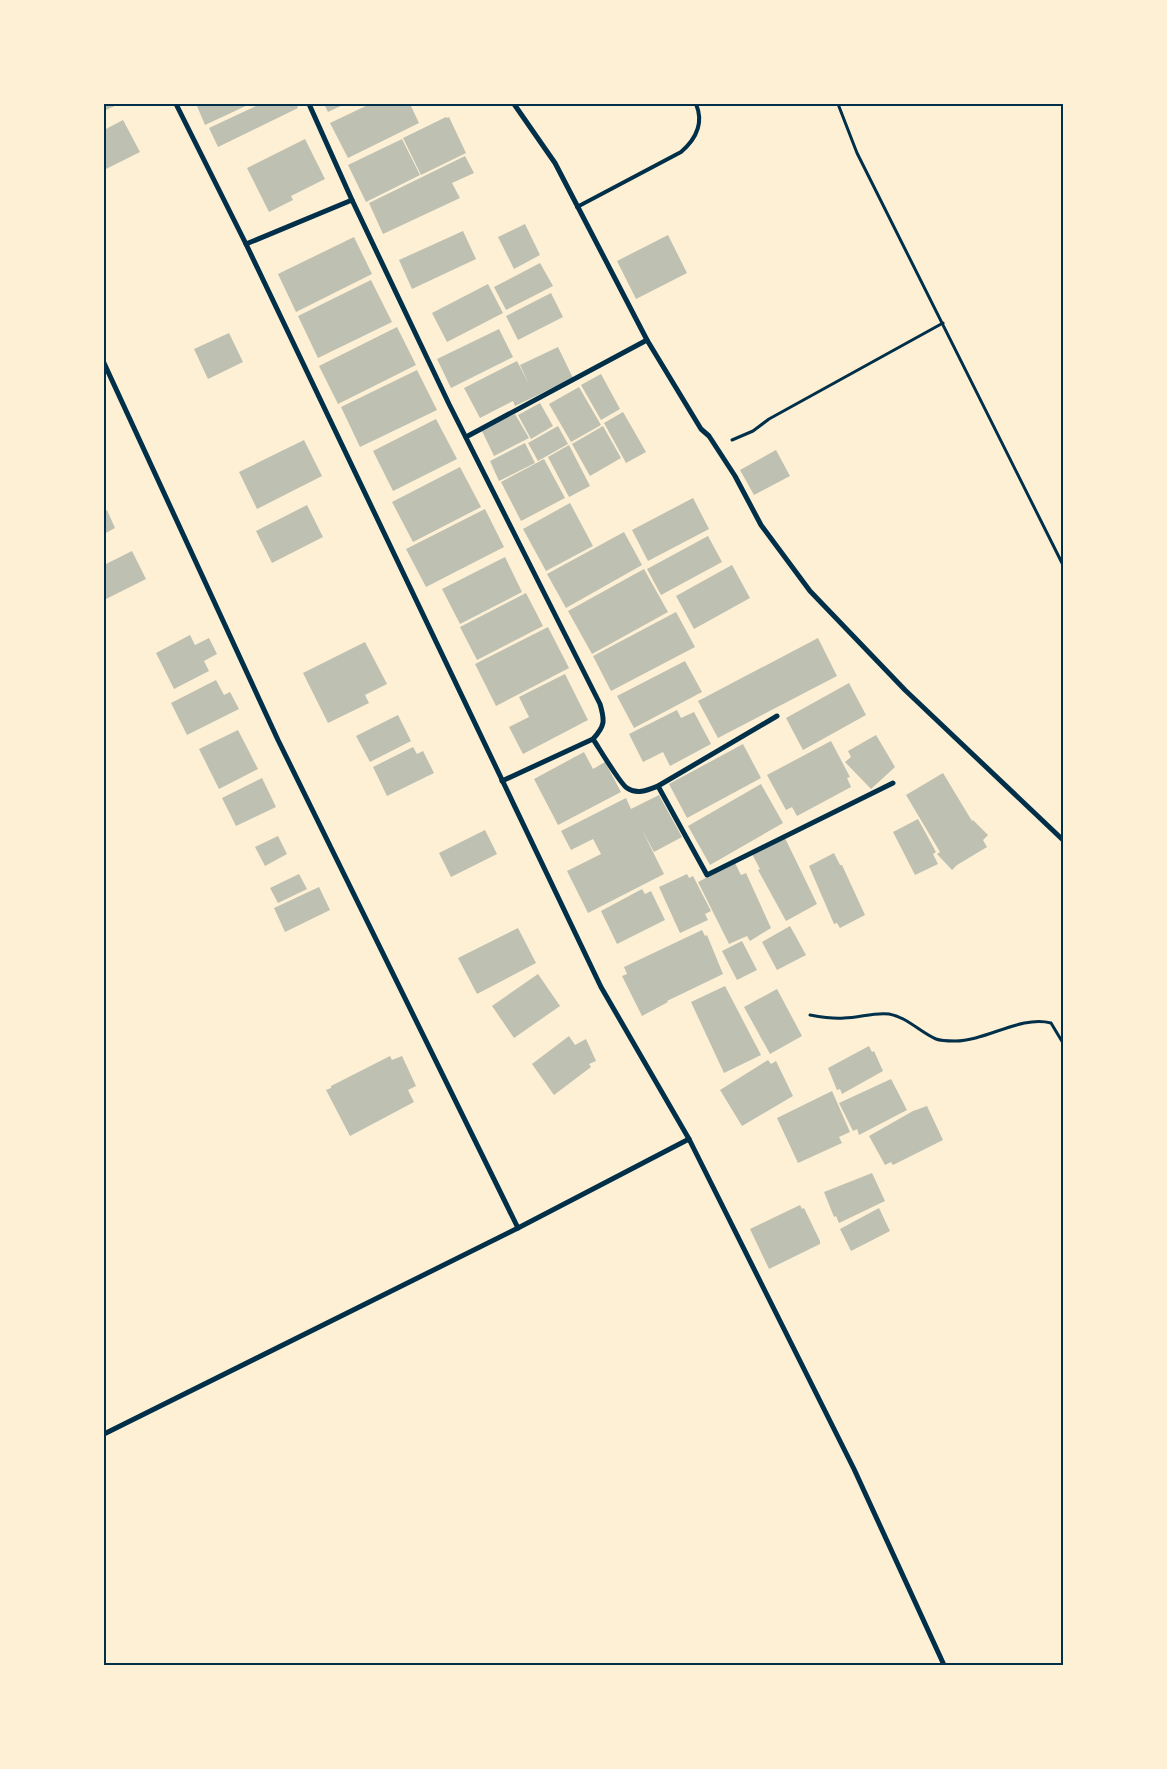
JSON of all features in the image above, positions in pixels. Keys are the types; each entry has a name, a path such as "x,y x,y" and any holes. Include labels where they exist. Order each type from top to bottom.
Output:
{"street":[{"path":"176,104 246,244 601,988 689,1139 854,1469 944,1665"},
{"path":"308,104 352,200 466,436 600,704 604,717 602,729 593,739 502,781"},
{"path":"514,104 555,163 647,340 701,429 708,436 734,476 761,525 810,591 905,690 1063,840"},
{"path":"246,244 352,200"},
{"path":"466,436 647,340"},
{"path":"104,363 278,740 518,1228"},
{"path":"593,739 626,788 636,792 645,791 658,786 778,716"},
{"path":"658,786 707,875 893,783"},
{"path":"104,1434 518,1228 689,1139"}],"lane":[{"path":"577,207 681,152 694,138 701,122 696,104"}],"path":[{"path":"838,104 857,153 1063,565"},
{"path":"708,436 726,440 736,439 754,431 769,419 943,323"},
{"path":"810,1015 843,1018 878,1014 891,1015 937,1040 954,1041 970,1040 1030,1022 1041,1021 1051,1024 1063,1043"}],"building":[{"path":"104,104 119,104 104,111"},
{"path":"202,104 250,104 205,125 197,106"},
{"path":"260,104 296,104 298,108 218,147 209,128"},
{"path":"324,104 345,104 328,112"},
{"path":"370,104 410,104 419,123 348,158 330,123"},
{"path":"449,117 466,153 421,175 403,138"},
{"path":"123,120 140,152 104,170 104,130"},
{"path":"305,139 325,179 291,196 293,200 269,212 247,168"},
{"path":"402,139 420,175 366,202 348,165"},
{"path":"465,156 474,173 452,183 460,198 383,234 369,203"},
{"path":"525,224 540,255 514,269 498,237"},
{"path":"463,231 476,259 412,289 399,260"},
{"path":"668,235 687,273 636,299 617,261"},
{"path":"354,237 372,274 296,312 278,274"},
{"path":"540,263 553,286 506,310 494,287"},
{"path":"371,280 392,322 318,358 298,316"},
{"path":"488,284 503,313 447,342 432,313"},
{"path":"551,293 563,317 518,340 506,316"},
{"path":"397,327 416,365 338,404 319,366"},
{"path":"499,329 513,357 451,388 437,359"},
{"path":"229,333 243,362 208,379 194,349"},
{"path":"558,347 573,378 515,406 513,401 480,418 464,388 517,361 529,384 520,365"},
{"path":"417,370 437,410 360,447 341,407"},
{"path":"601,374 620,409 601,420 581,385"},
{"path":"579,387 601,425 571,442 549,404"},
{"path":"540,403 553,426 531,439 518,415"},
{"path":"623,412 646,452 626,463 604,423"},
{"path":"515,414 529,438 494,456 482,431"},
{"path":"436,419 457,459 393,491 373,451"},
{"path":"558,426 568,444 538,461 528,443"},
{"path":"603,426 621,458 590,476 572,444"},
{"path":"304,440 322,476 257,509 239,472"},
{"path":"525,443 535,463 499,481 490,461"},
{"path":"569,445 590,486 569,497 548,457"},
{"path":"776,450 790,476 754,495 740,470"},
{"path":"544,459 565,498 521,521 501,482"},
{"path":"460,467 481,507 413,542 392,502"},
{"path":"693,498 709,529 648,561 632,530"},
{"path":"570,503 593,546 546,571 523,529"},
{"path":"307,505 323,537 272,563 256,531"},
{"path":"485,509 504,547 426,587 406,549"},
{"path":"107,510 115,528 104,534 104,512"},
{"path":"624,532 642,565 566,608 547,574"},
{"path":"708,536 722,562 661,595 647,569"},
{"path":"132,551 146,579 104,600 104,565"},
{"path":"505,557 522,592 460,624 442,589"},
{"path":"732,565 750,598 694,629 676,596"},
{"path":"644,569 668,612 592,654 568,611"},
{"path":"526,593 543,626 477,660 460,627"},
{"path":"676,612 695,647 611,691 593,656"},
{"path":"548,627 569,668 496,706 475,664"},
{"path":"190,635 195,645 209,638 217,654 204,661 209,671 174,689 156,653"},
{"path":"818,638 837,676 718,738 698,701"},
{"path":"365,642 387,684 365,695 369,703 328,723 303,673"},
{"path":"685,661 702,692 634,728 617,696"},
{"path":"565,674 588,720 523,754 509,727 529,717 519,697"},
{"path":"216,680 224,695 230,692 239,709 187,735 171,703"},
{"path":"849,683 866,715 803,750 786,718"},
{"path":"677,710 681,718 694,712 711,744 670,766 663,752 643,762 629,734"},
{"path":"398,715 411,741 370,762 356,736"},
{"path":"238,730 258,769 219,789 199,749"},
{"path":"876,735 895,767 871,789 845,762 851,757 848,751"},
{"path":"831,741 850,777 847,778 851,787 797,816 792,807 786,810 767,775"},
{"path":"743,744 761,778 687,818 669,784"},
{"path":"413,747 417,754 423,751 434,773 387,796 373,767"},
{"path":"584,752 593,769 605,762 621,792 558,825 534,779"},
{"path":"943,773 972,821 988,835 983,840 987,847 952,870 937,854 940,852 906,795"},
{"path":"262,778 276,807 236,826 222,798"},
{"path":"761,784 783,823 710,865 688,826"},
{"path":"659,795 682,837 654,852 641,828 664,874 588,913 567,871 601,854 593,839 571,850 561,831 626,798 631,809"},
{"path":"918,819 936,852 933,854 938,864 915,875 893,832"},
{"path":"485,830 497,854 451,877 439,853"},
{"path":"278,836 287,854 265,866 255,847"},
{"path":"785,838 817,904 786,921 758,870 760,869 752,854"},
{"path":"834,853 840,865 842,865 865,915 840,928 837,923 834,924 809,866"},
{"path":"735,863 741,875 746,873 771,928 750,941 747,936 729,944 698,882"},
{"path":"299,874 307,889 278,903 270,888"},
{"path":"687,874 689,878 693,876 711,911 705,914 708,920 680,933 659,887"},
{"path":"319,887 330,910 285,932 274,908"},
{"path":"642,889 645,894 651,891 665,920 617,944 601,911"},
{"path":"790,926 806,955 777,970 762,942"},
{"path":"518,928 536,963 477,994 458,958"},
{"path":"702,930 705,936 707,935 723,974 667,1001 642,1016 622,976 627,974 624,967"},
{"path":"742,941 757,970 737,980 722,951"},
{"path":"538,974 560,1006 514,1038 492,1006"},
{"path":"725,986 761,1055 724,1073 691,1002"},
{"path":"777,989 802,1036 770,1054 744,1007"},
{"path":"569,1036 575,1045 586,1039 596,1061 589,1064 591,1067 554,1095 532,1064"},
{"path":"869,1046 872,1052 874,1051 883,1071 842,1094 840,1089 837,1090 828,1068"},
{"path":"390,1056 392,1060 402,1056 416,1086 408,1090 414,1102 350,1136 326,1090"},
{"path":"768,1060 771,1064 776,1061 793,1096 742,1126 720,1090"},
{"path":"891,1079 907,1110 859,1135 857,1129 853,1131 839,1103"},
{"path":"832,1091 850,1132 839,1137 842,1143 798,1163 777,1118"},
{"path":"927,1106 943,1140 893,1165 891,1162 885,1165 869,1136 913,1111"},
{"path":"872,1173 885,1201 839,1223 836,1216 834,1217 824,1192"},
{"path":"800,1205 802,1209 804,1208 820,1244 769,1269 750,1229"},
{"path":"879,1208 890,1231 851,1251 840,1229"}]}
